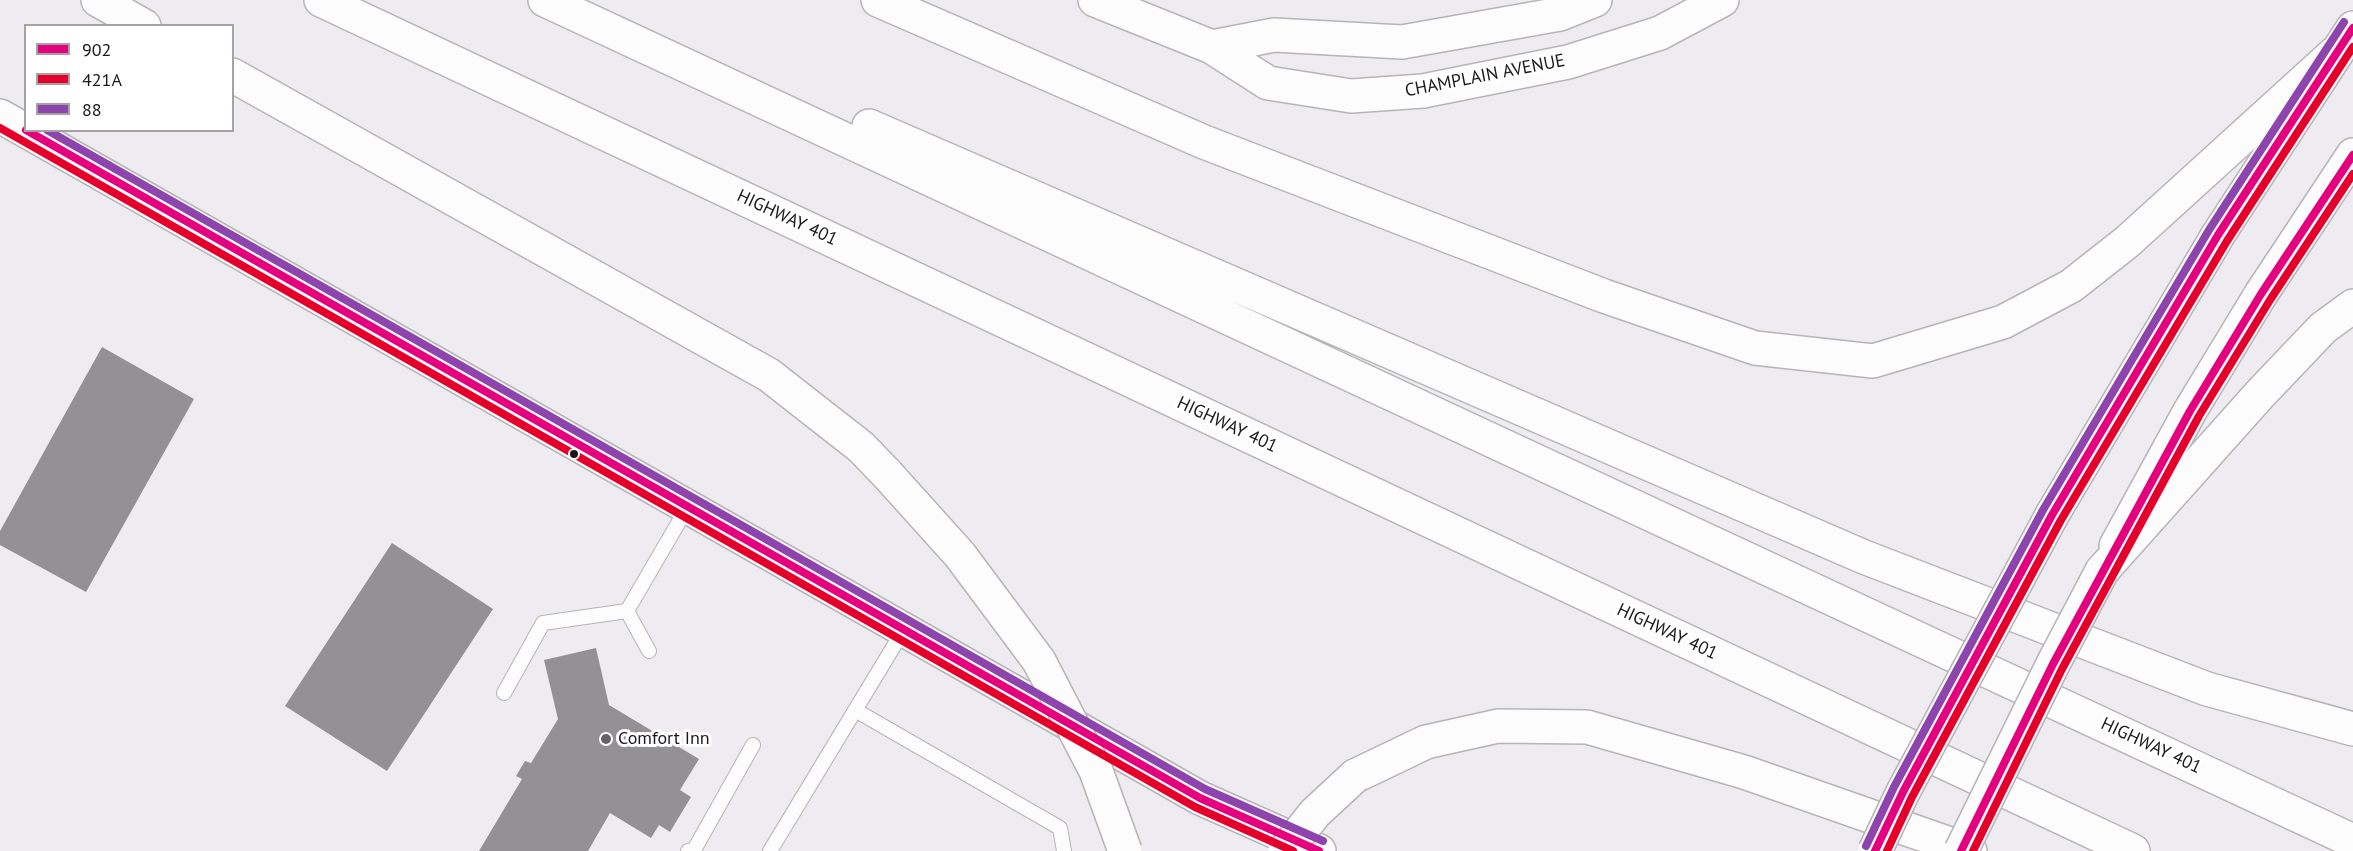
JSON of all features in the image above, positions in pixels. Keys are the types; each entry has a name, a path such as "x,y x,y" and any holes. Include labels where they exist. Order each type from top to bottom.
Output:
{"main road":[{"path":"98,0 140,24"},
{"name":"HIGHWAY 401","path":"321,0 2133,851"},
{"name":"HIGHWAY 401","path":"545,0 2353,841"},
{"path":"590,0 730,66 1864,557 2207,689 2353,729"},
{"path":"878,0 1204,142 1604,296 1755,348 1873,361 2003,322 2071,286 2127,242 2344,40"},
{"name":"CHAMPLAIN AVENUE","path":"1095,0 1212,47 1268,83 1351,96 1423,91 1568,62 1659,33 1722,0"},
{"path":"1212,47 1274,35 1402,42 1595,0"},
{"path":"1875,851 1903,792 2052,515 2218,235 2344,40"},
{"path":"234,76 769,375 861,447 960,555 1039,661 1096,771 1125,851"},
{"path":"0,116 24,130"},
{"path":"28,132 1200,798 1318,851"},
{"path":"1960,851 2053,664 2190,411 2261,294 2353,155"},
{"path":"2102,571 2261,393 2323,328 2353,306"},
{"path":"1286,851 1315,813 1355,776 1426,742 1498,726 1587,727 1744,772 1970,851"}],"lane":[{"path":"627,611 687,508"},
{"path":"627,611 649,651"},
{"path":"504,693 543,623 627,611"},
{"path":"770,851 903,631"},
{"path":"855,710 1060,828 1064,851"},
{"path":"688,851 694,850 753,745"}],"building":[{"path":"102,347 194,399 86,592 0,545 0,531"},
{"path":"392,543 493,609 387,771 285,706"},
{"name":"Comfort Inn","path":"596,648 609,705 699,759 680,790 691,797 670,832 659,825 651,838 610,813 588,851 479,851 522,779 516,776 525,761 531,763 558,719 544,660"}],"transit line":[{"name":"88","path":"1866,846 1894,787 2043,510 2209,230 2344,22"},
{"name":"902","path":"1875,851 1903,792 2052,515 2218,235 2353,28"},
{"name":"421A","path":"1887,851 1912,797 2061,520 2227,241 2353,47"},
{"name":"421A","path":"0,128 1195,807 1293,851"},
{"name":"902","path":"30,132 1200,798 1319,851"},
{"name":"88","path":"51,132 1205,789 1323,841"},
{"name":"902","path":"1961,851 2053,664 2190,411 2261,294 2353,155"},
{"name":"421A","path":"1973,851 2062,669 2199,416 2270,300 2353,174"}],"place":[{"name":"Comfort Inn","path":"606,739"}]}
